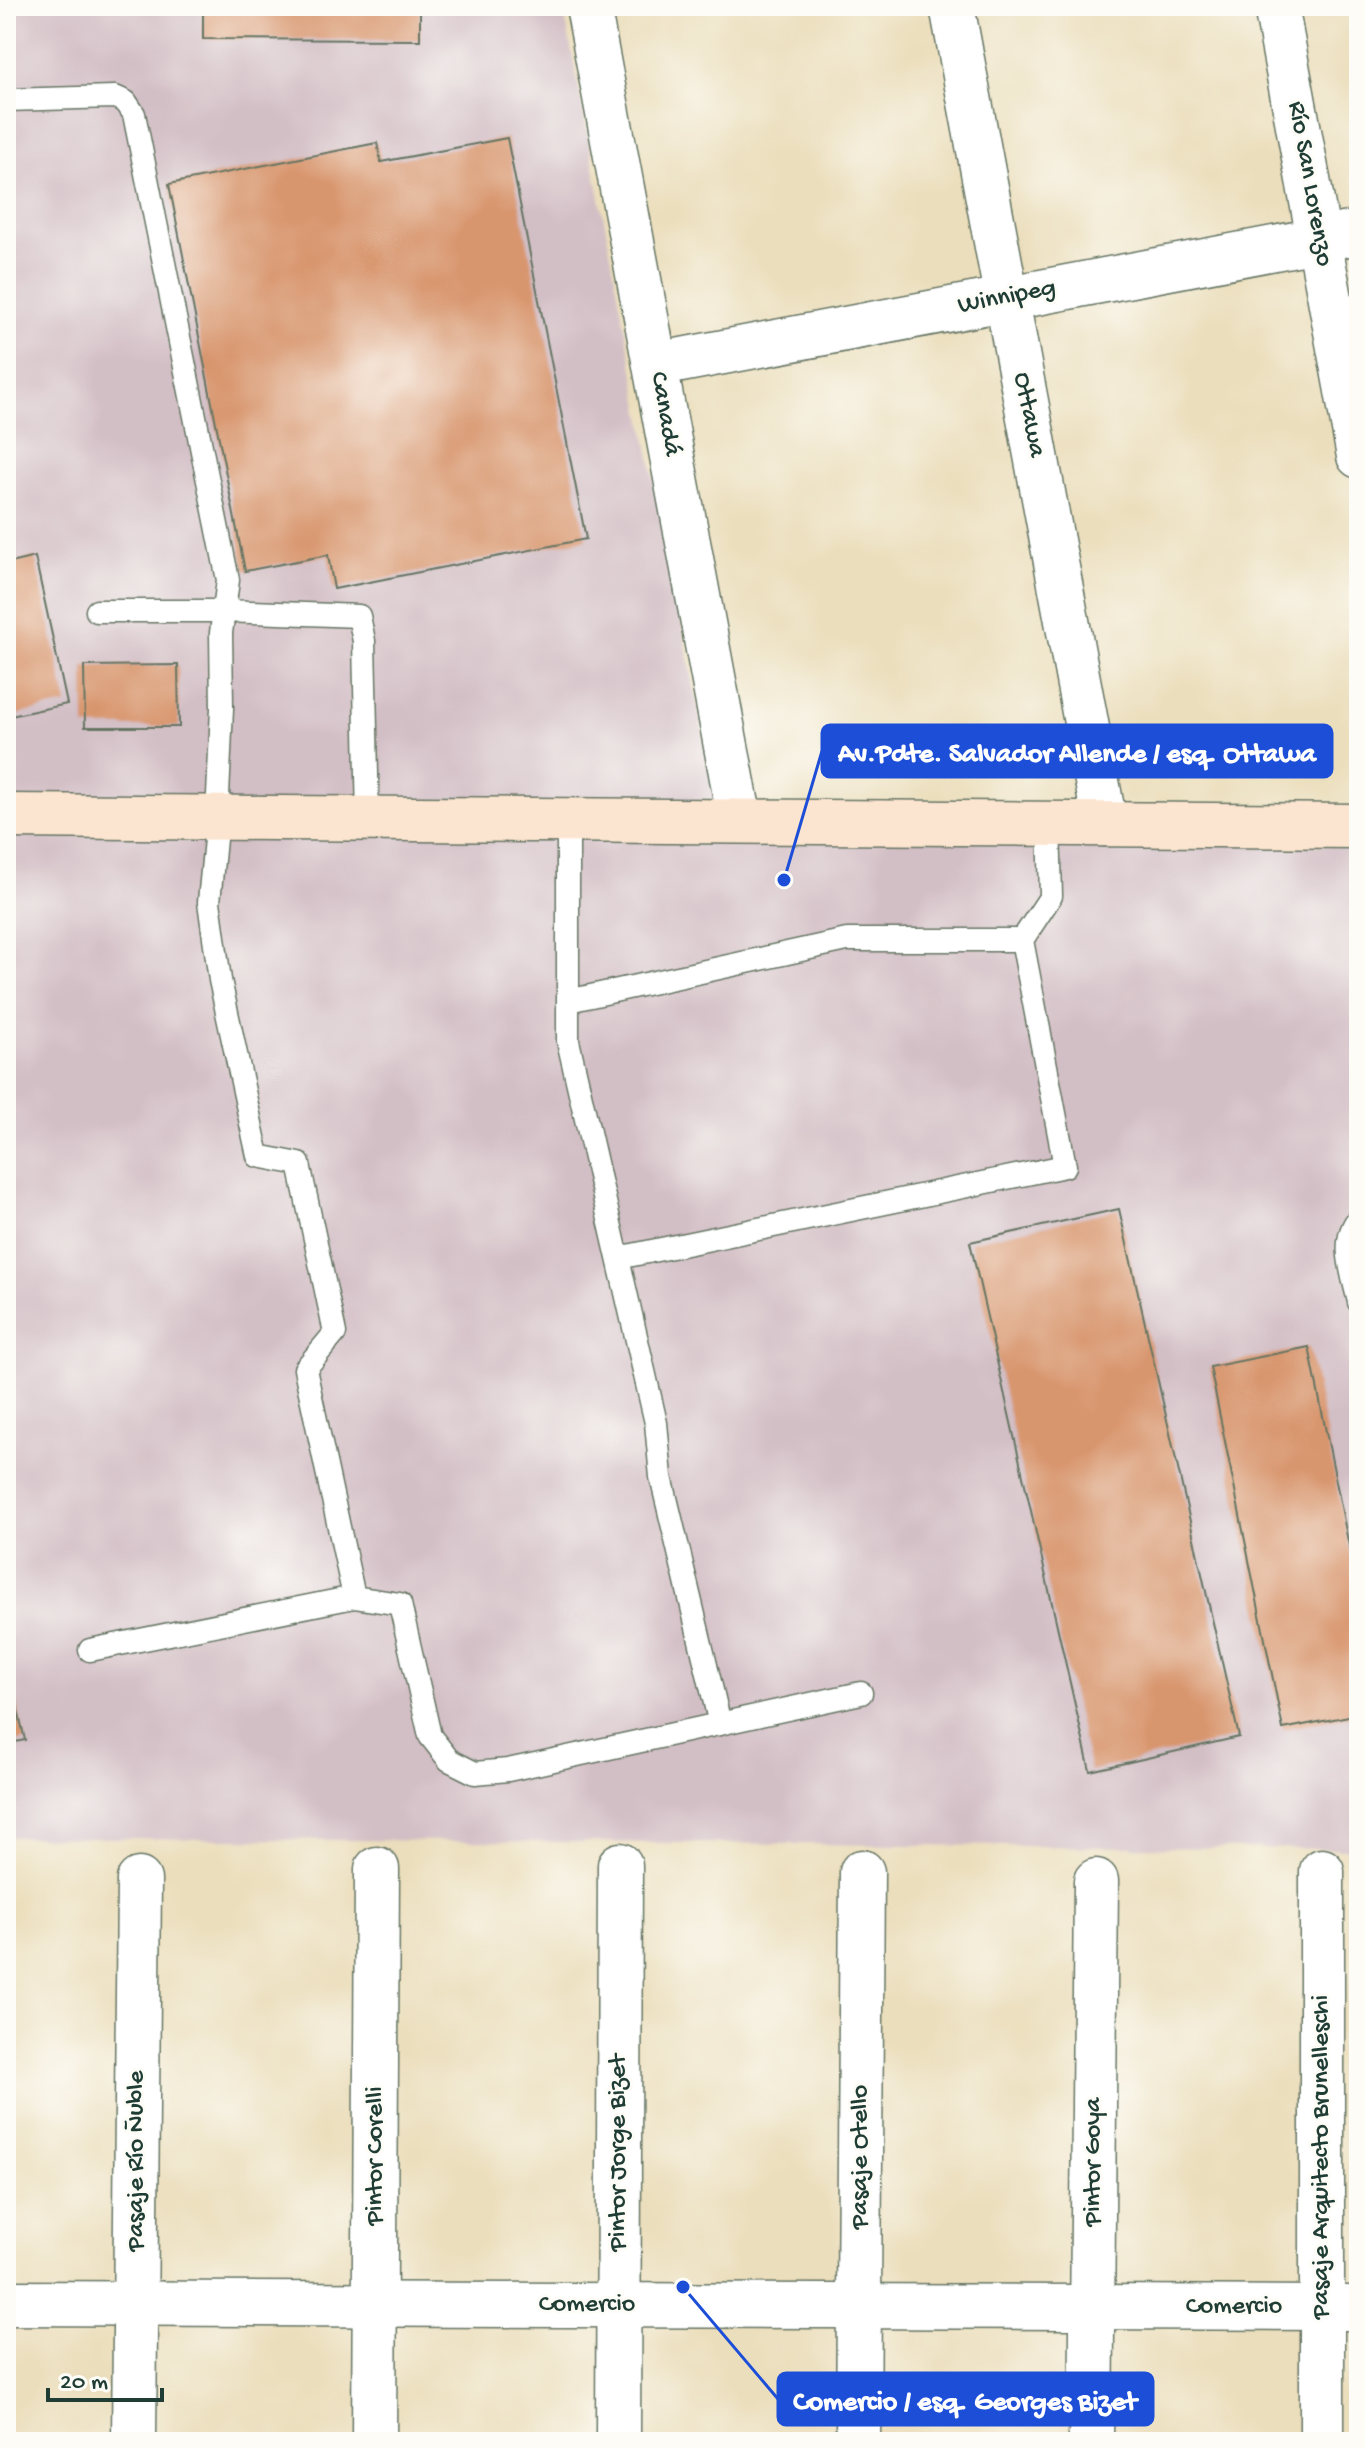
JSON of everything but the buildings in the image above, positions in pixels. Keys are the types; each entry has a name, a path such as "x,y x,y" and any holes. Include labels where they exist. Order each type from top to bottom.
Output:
{"main road":[{"path":"6,816 1359,826"}],"street":[{"name":"Canadá","path":"588,6 740,821"},
{"name":"Ottawa","path":"952,6 1105,824"},
{"name":"Río San Lorenzo","path":"1276,6 1339,236 1359,456"},
{"name":"Winnipeg","path":"655,365 1339,236"},
{"name":"Pintor Jorge Bizet","path":"618,2442 620,1865"},
{"name":"Pintor Corelli","path":"374,2442 377,1869"},
{"name":"Pasaje Arquitecto Brunelleschi","path":"1322,1871 1341,2308 1322,2442"},
{"name":"Pasaje Otello","path":"858,2442 862,1872"},
{"name":"Pasaje Río Ñuble","path":"134,2442 139,1880"},
{"name":"Pintor Goya","path":"1091,2442 1096,1881"},
{"name":"Comercio","path":"6,2303 1341,2308"}],"lane":[{"path":"6,100 115,97 126,102 134,114 228,580 223,611 217,818 209,902 220,980 258,1156 299,1164 335,1333 305,1369 354,1597"},
{"path":"97,611 223,611 359,616 364,641 368,819"},
{"path":"568,820 568,1041 656,1423 661,1477 720,1724"},
{"path":"618,1258 1065,1166 1022,940 1051,896 1049,823"},
{"path":"568,1001 847,940 1022,940"},
{"path":"1359,1218 1353,1225 1348,1250 1359,1302"},
{"path":"90,1650 354,1597 400,1604 430,1736 449,1760 475,1773 508,1770 861,1693"}],"shaded area":[{"path":"6,6 563,6 723,837 1359,845 1359,1849 6,1837"}],"place":[{"name":"Av.Pdte. Salvador Allende / esq. Ottawa","path":"784,880"},
{"name":"Comercio / esq. Georges Bizet","path":"683,2287"}]}
